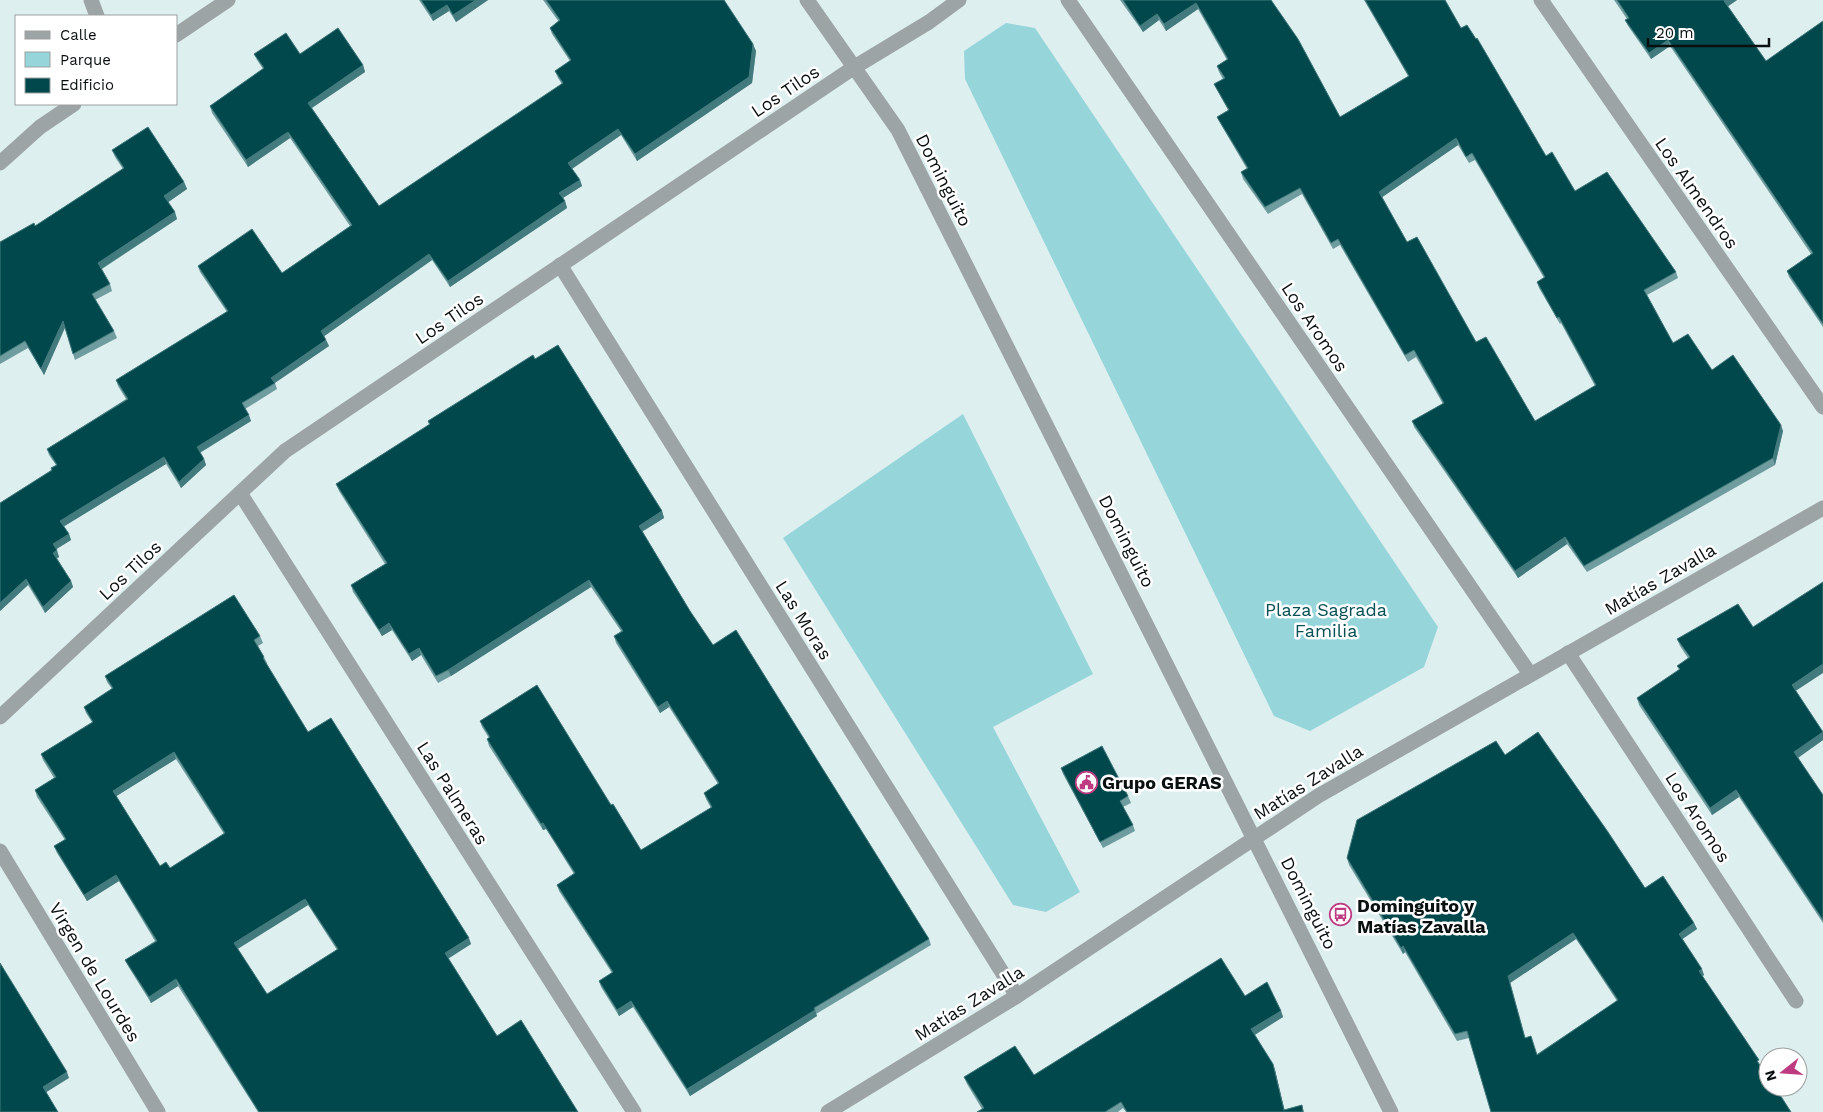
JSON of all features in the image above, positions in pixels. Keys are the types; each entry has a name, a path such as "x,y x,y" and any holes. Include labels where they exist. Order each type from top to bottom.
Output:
{"street":[{"path":"91,0 97,15"},
{"path":"178,34 228,0"},
{"name":"Dominguito","path":"808,0 853,68 898,130 1255,837 1391,1112"},
{"name":"Los Tilos","path":"0,717 285,451 853,68 929,22 959,0"},
{"name":"Los Aromos","path":"1068,0 1530,674"},
{"name":"Los Almendros","path":"1541,0 1823,407"},
{"path":"0,163 40,127 73,105"},
{"name":"Las Moras","path":"560,265 1017,996"},
{"name":"Las Palmeras","path":"240,493 634,1112"},
{"name":"Matías Zavalla","path":"828,1112 1017,996 1318,796 1823,508"},
{"name":"Los Aromos","path":"1568,652 1796,1002"},
{"name":"Virgen de Lourdes","path":"0,851 158,1112"}],"green space":[{"name":"Plaza Sagrada Familia","path":"1006,23 1035,28 1438,627 1424,667 1310,731 1274,716 965,79 964,51"},
{"path":"963,414 1093,674 993,727 1080,892 1046,912 1013,905 783,538"}],"building":[{"path":"421,0 476,0 453,15 447,5 431,15"},
{"path":"546,0 724,0 753,44 749,77 635,154 618,129 568,163 580,180 559,193 565,201 448,281 429,254 321,331 326,340 271,378 275,383 242,403 249,415 197,447 204,459 179,482 164,457 60,521 69,534 53,544 57,550 53,553 71,581 43,607 26,579 0,603 0,503 57,465 47,449 128,399 116,380 228,311 198,266 252,229 282,273 352,225 288,132 246,160 210,106 264,68 254,54 286,33 300,54 338,28 363,65 308,103 379,206 563,83 555,71 571,60 550,28 560,20"},
{"path":"1123,0 1271,0 1298,39 1340,117 1409,76 1365,0 1445,0 1461,28 1467,25 1477,38 1546,156 1552,152 1575,191 1607,172 1676,272 1644,290 1673,343 1688,334 1712,370 1733,355 1781,425 1773,458 1584,566 1565,537 1515,571 1412,421 1444,403 1414,350 1405,355 1338,239 1331,243 1300,188 1265,207 1241,172 1248,168 1217,117 1229,110 1214,84 1225,78 1217,66 1228,59 1196,3 1164,24 1157,14 1140,26","holes":["1456,138 1466,157 1472,153 1545,277 1537,282 1557,318 1559,317 1596,385 1535,421 1486,337 1476,342 1417,237 1407,242 1379,192"]},
{"path":"1617,0 1725,0 1766,61 1823,21 1823,324 1787,271 1813,253 1668,40 1649,53 1625,20 1629,18"},
{"path":"148,127 184,182 164,196 175,212 98,263 110,284 92,294 114,331 73,354 63,321 41,369 25,341 0,356 0,242 34,223 35,226 124,168 112,150"},
{"path":"558,345 662,511 639,526 690,611 713,645 736,630 929,939 814,1008 815,1010 687,1089 631,1001 617,1010 599,981 613,972 557,885 575,873 543,823 541,824 487,739 490,737 480,721 537,685 641,850 712,807 704,793 719,783 667,701 658,707 614,636 623,631 589,580 436,676 419,648 409,654 389,623 379,630 351,585 387,563 336,484 430,424 428,421 533,355 535,359"},
{"path":"1823,582 1823,664 1792,685 1823,732 1794,752 1823,795 1823,920 1736,790 1710,808 1637,698 1680,669 1677,666 1690,657 1677,639 1738,604 1753,627"},
{"path":"234,595 260,636 254,640 263,658 308,732 331,718 469,938 445,953 497,1036 521,1020 578,1112 259,1112 176,979 149,997 125,960 157,941 116,875 84,895 54,846 66,839 35,790 56,777 41,754 93,722 84,707 113,688 105,676","holes":["174,752 225,833 170,868 166,862 160,866 113,791","305,899 338,949 267,994 234,943"]},
{"path":"1538,732 1645,888 1663,876 1694,923 1679,934 1702,969 1699,971 1758,1059 1758,1097 1781,1097 1791,1112 1491,1112 1467,1031 1455,1034 1403,946 1401,948 1347,858 1357,820 1496,741 1505,755","holes":["1573,933 1618,1000 1537,1055 1531,1036 1525,1038 1508,976"]},
{"path":"1102,746 1128,796 1120,801 1133,825 1100,842 1061,768"},
{"path":"1221,958 1245,996 1267,982 1281,1011 1251,1029 1273,1064 1284,1110 1302,1105 1303,1112 1127,1112 1121,1102 1105,1112 977,1112 984,1108 964,1077 1015,1046 1034,1075"},
{"path":"0,963 67,1072 43,1087 58,1112 0,1112"}],"place":[{"name":"Grupo GERAS","path":"1086,782"},
{"name":"Dominguito y Matías Zavalla","path":"1341,915"}]}
